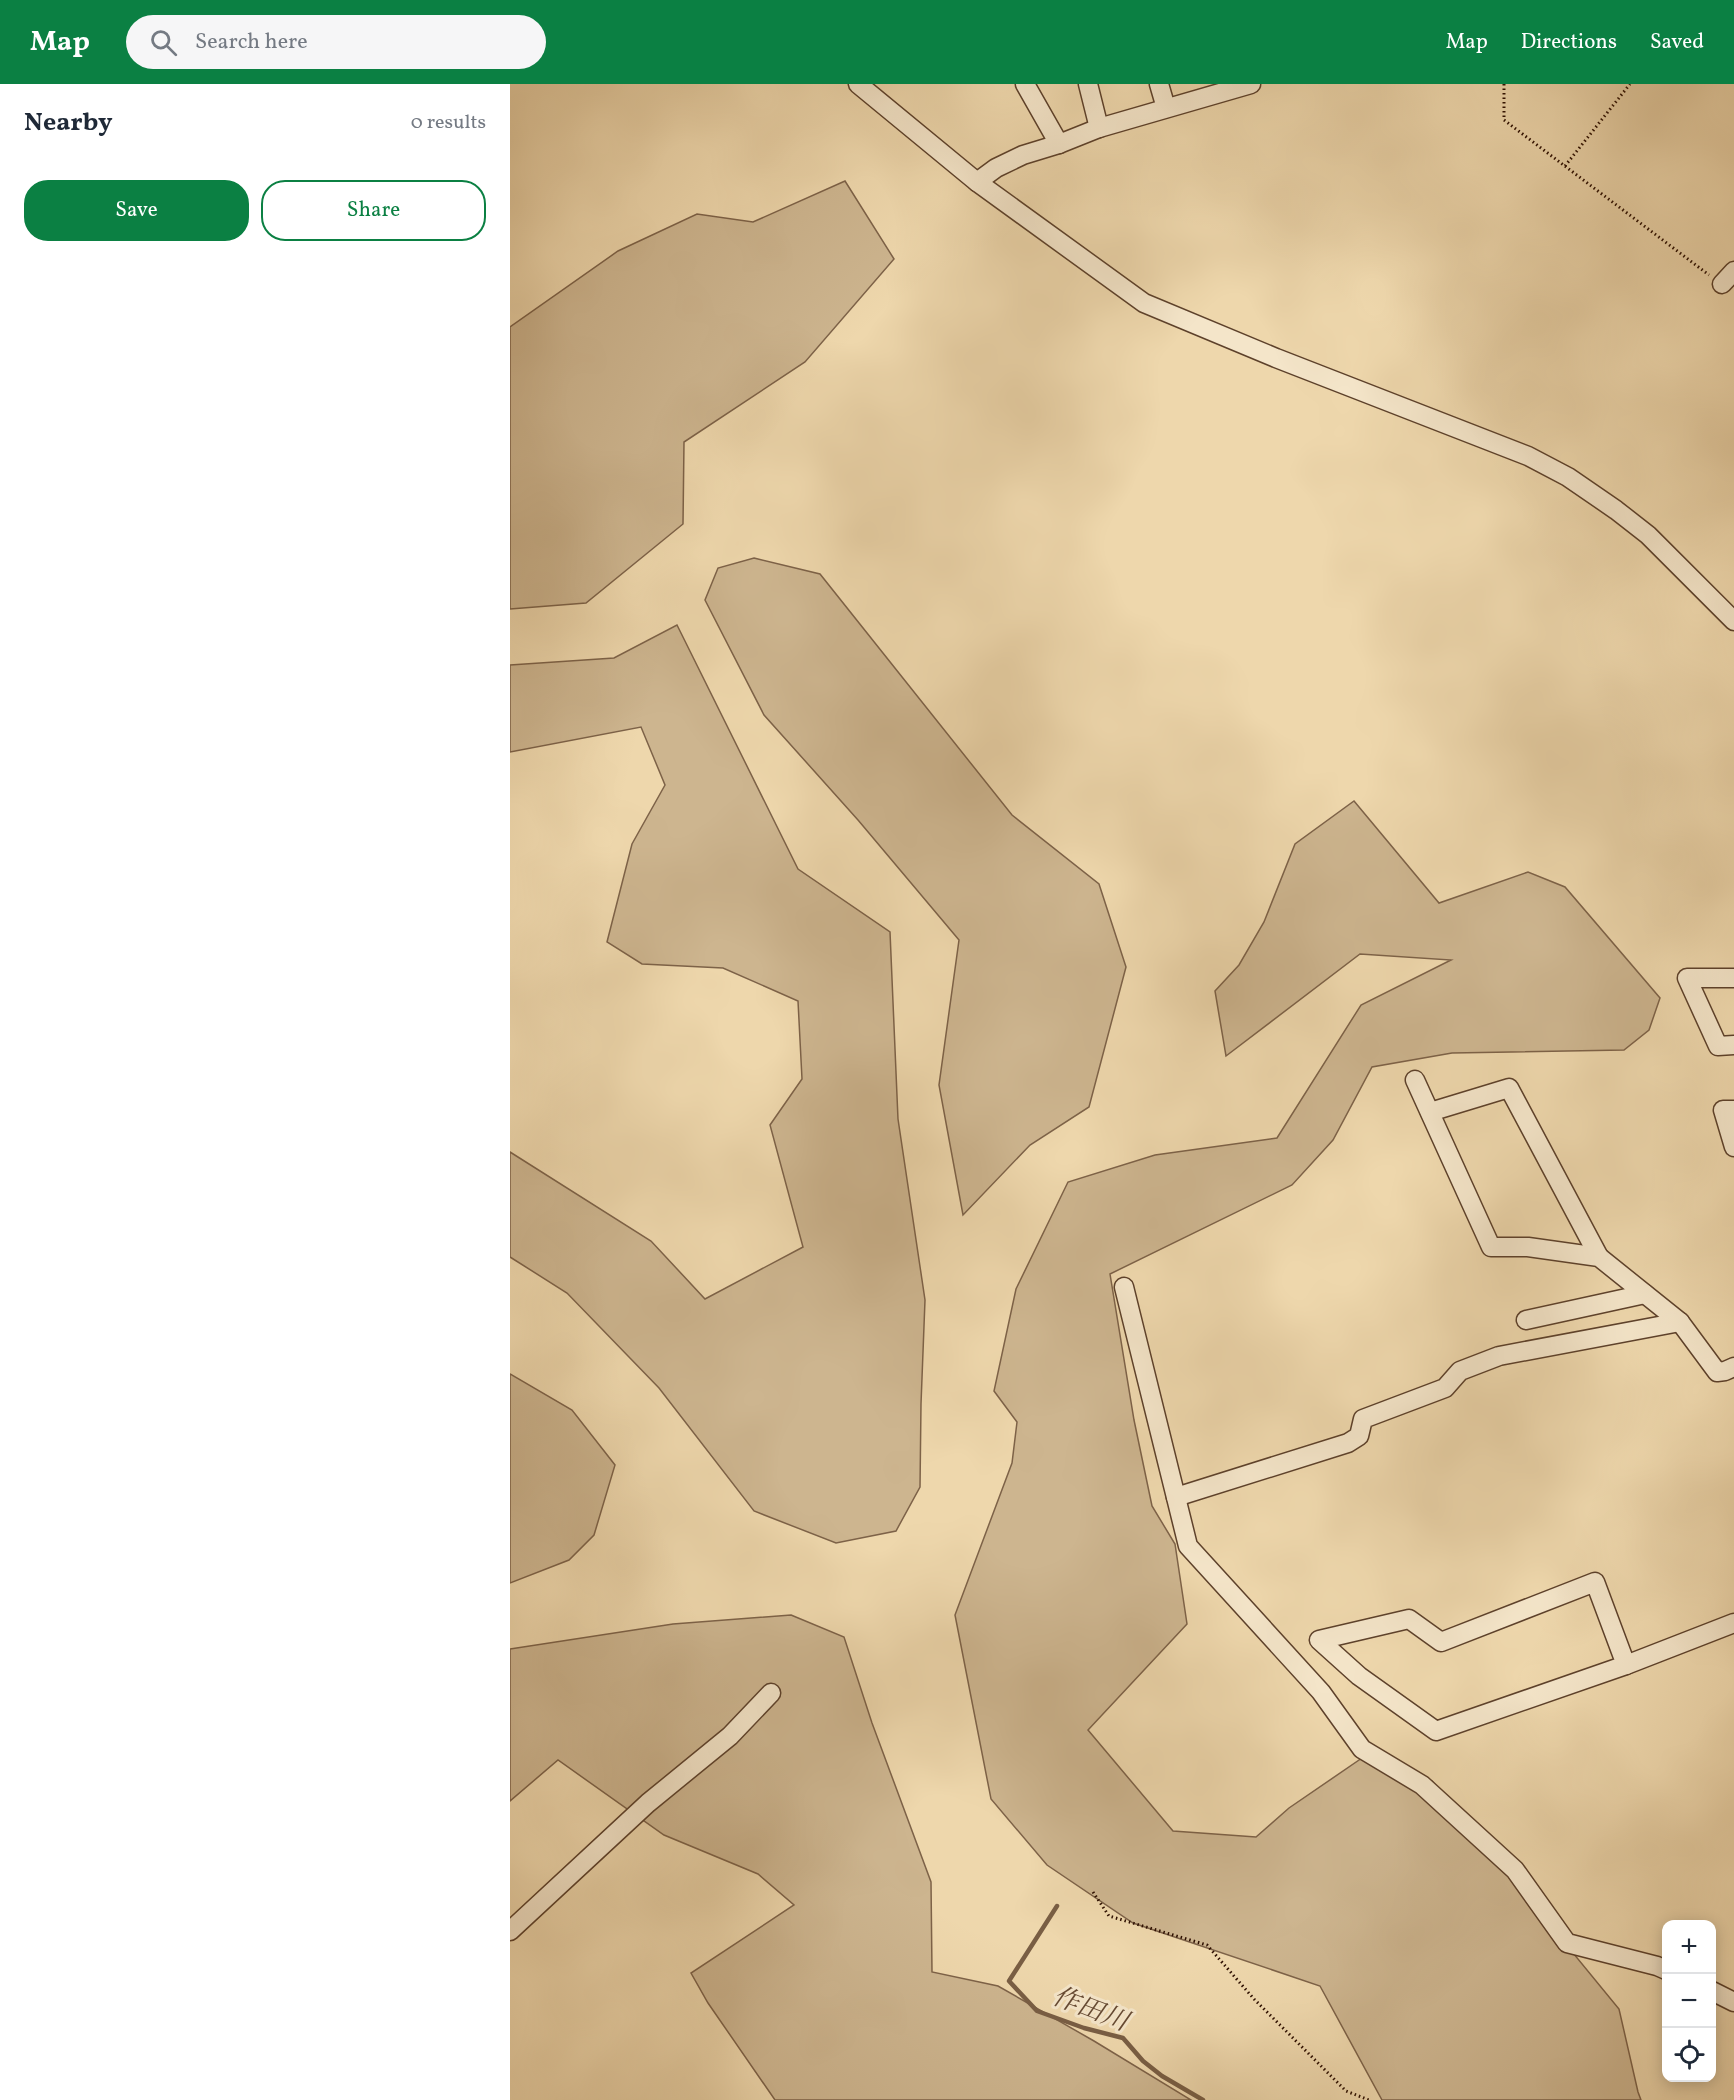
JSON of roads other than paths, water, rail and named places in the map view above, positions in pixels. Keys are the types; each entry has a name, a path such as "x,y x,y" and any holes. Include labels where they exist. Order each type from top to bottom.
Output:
{"street":[{"path":"858,84 977,182 1144,303 1276,358 1528,456 1568,477 1648,535 1734,621"},
{"path":"1025,84 1059,144"},
{"path":"1088,84 1099,128"},
{"path":"1159,84 1166,108"},
{"path":"977,182 996,168 1023,155 1099,128 1251,84"},
{"path":"1734,978 1687,978 1718,1046 1734,1045"},
{"path":"1415,1080 1491,1247 1528,1247 1599,1257"},
{"path":"1430,1112 1509,1088 1599,1257 1680,1322 1717,1372 1734,1367"},
{"path":"1734,1110 1723,1110 1734,1147"},
{"path":"1124,1287 1188,1546 1321,1692 1362,1749 1422,1785 1515,1870 1567,1943 1662,1968"},
{"path":"1526,1320 1645,1294"},
{"path":"1176,1497 1348,1443 1359,1436 1363,1419 1445,1388 1460,1371 1499,1356 1680,1322"},
{"path":"1626,1665 1595,1582 1441,1642 1409,1619 1319,1640 1359,1676 1436,1731 1626,1665 1734,1623"},
{"path":"510,1931 648,1803 730,1736 771,1693"},
{"path":"1716,1993 1734,2002"}],"waterway":[{"name":"作田川","path":"1057,1906 1009,1981 1037,2011 1084,2028 1123,2038 1143,2061 1162,2076 1203,2100"}]}
